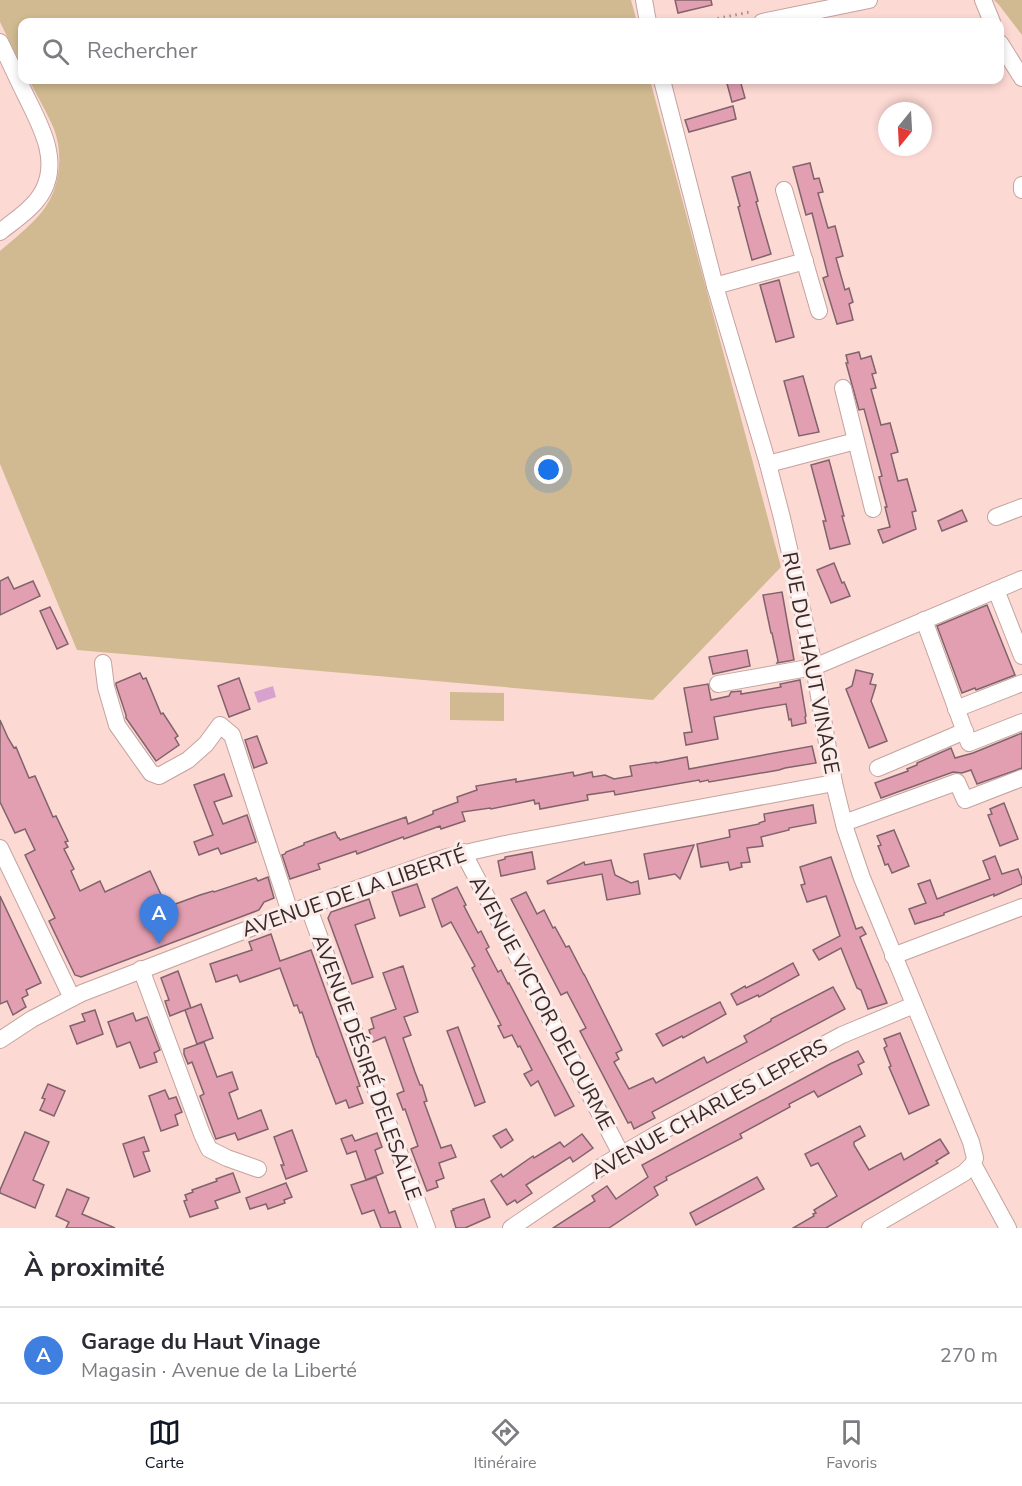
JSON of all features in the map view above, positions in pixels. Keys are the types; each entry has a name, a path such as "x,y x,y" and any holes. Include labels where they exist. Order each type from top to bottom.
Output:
{"street":[{"path":"644,0 647,18"},
{"path":"759,16 811,6 869,0"},
{"path":"983,0 990,18"},
{"path":"0,42 18,78"},
{"path":"1004,51 1022,78"},
{"path":"0,232 28,209 43,192 49,173 49,151 44,131 21,84"},
{"name":"RUE DU HAUT VINAGE","path":"663,84 715,286 768,464 792,560 814,667 834,783 844,823 862,878 893,956 971,1142 975,1158 974,1164 1008,1228"},
{"path":"1022,185 1022,190"},
{"path":"784,190 819,311"},
{"path":"715,286 805,261"},
{"path":"843,388 873,509"},
{"path":"768,464 856,441"},
{"path":"996,517 1022,507"},
{"path":"718,684 814,667 1022,579"},
{"path":"996,590 1022,656"},
{"path":"924,620 969,743 1022,722"},
{"path":"103,663 106,687 117,725 151,773 159,776 188,759 206,744 220,725 232,735 291,912"},
{"path":"956,709 1022,684"},
{"path":"878,768 965,731"},
{"path":"844,823 957,782 965,800 1022,778"},
{"name":"AVENUE DE LA LIBERTÉ","path":"0,1040 32,1019 72,998 141,969 291,912 463,852 834,783"},
{"path":"0,849 72,998"},
{"name":"AVENUE VICTOR DELOURME","path":"463,852 621,1154"},
{"name":"AVENUE DÉSIRÉ DELESALLE","path":"308,906 427,1228"},
{"path":"893,956 1022,907"},
{"path":"141,969 209,1149 258,1169"},
{"name":"AVENUE CHARLES LEPERS","path":"511,1228 621,1154 842,1035 914,1005"},
{"path":"870,1228 964,1173 974,1164"}],"path":[{"path":"739,18 759,16"}],"shaded area":[{"path":"0,0 631,0 636,18 18,18 18,59 0,22"},
{"path":"994,0 1022,0 1022,35 999,5"},
{"path":"31,84 651,84 781,567 653,700 77,650 0,464 0,251 41,213 56,183 59,150 54,129"},
{"path":"273,686 276,697 258,703 254,692"},
{"path":"450,692 504,693 504,721 450,720"}],"building":[{"path":"675,0 711,0 712,5 678,13"},
{"path":"727,84 741,84 745,98 732,102"},
{"path":"733,106 736,119 689,132 685,120"},
{"path":"810,163 814,179 819,178 823,192 818,193 828,228 835,226 843,256 836,258 845,290 849,288 853,302 849,304 853,320 837,324 823,278 828,276 812,213 806,215 793,167"},
{"path":"750,172 771,254 752,260 732,177"},
{"path":"779,280 794,337 776,342 760,285"},
{"path":"859,352 861,359 871,356 876,373 872,374 876,388 871,389 881,425 890,423 898,452 891,454 898,481 907,479 916,511 912,512 916,529 883,543 878,530 890,527 879,477 882,476 864,409 859,410 846,363 848,363 846,355"},
{"path":"803,376 819,432 799,436 784,381"},
{"path":"829,460 850,544 830,549 823,521 826,521 811,465"},
{"path":"962,510 967,521 942,531 938,521"},
{"path":"834,563 850,596 831,603 817,570"},
{"path":"8,577 14,589 33,581 40,596 0,615 0,581"},
{"path":"782,592 794,660 777,663 763,595"},
{"path":"987,605 1015,675 962,693 937,626"},
{"path":"50,607 68,644 57,649 40,611"},
{"path":"747,650 750,666 713,674 709,657"},
{"path":"856,670 873,674 870,684 876,685 871,701 887,741 869,748 846,689 852,686"},
{"path":"140,673 143,679 146,678 161,714 163,713 178,736 175,738 179,745 156,761 126,718 116,685"},
{"path":"239,678 250,709 229,717 218,686"},
{"path":"800,680 806,723 792,726 786,704 762,708 714,717 718,739 686,745 684,733 692,732 684,688 708,684 711,700 729,696 731,692 741,691 741,694 759,691 781,687 780,684"},
{"path":"0,720 8,738 14,748 16,747 29,778 35,776 53,817 56,816 68,841 65,842 68,847 64,849 74,869 71,871 80,891 100,881 105,892 150,871 164,901 167,900 170,906 256,878 258,881 268,877 274,898 264,902 259,910 81,977 75,975 49,921 55,918 25,855 35,850 25,829 15,833 0,802"},
{"path":"1022,733 1022,768 977,784 971,770 962,773 953,772 881,798 875,783 908,771 907,769 917,763 951,748 955,758"},
{"path":"257,736 267,763 254,768 245,740"},
{"path":"812,746 816,763 779,770 709,782 699,780 615,795 614,791 587,795 588,800 540,809 539,803 535,804 534,800 491,809 462,812 465,821 441,829 440,826 404,839 403,837 357,854 356,851 318,864 320,869 290,879 282,855 304,843 335,832 340,840 406,817 408,824 433,814 433,811 458,802 457,797 477,790 476,786 573,772 574,776 592,772 593,777 605,775 614,779 632,776 630,766 687,757 689,769"},
{"path":"224,774 232,796 214,802 223,824 247,815 256,842 221,854 218,848 199,855 194,842 213,835 194,785"},
{"path":"1004,803 1018,839 1000,846 988,815 992,814 990,809"},
{"path":"813,805 816,823 789,828 789,830 761,837 763,846 747,848 750,862 741,863 742,867 730,870 728,862 701,867 697,844 730,837 729,830 765,821 764,814"},
{"path":"894,830 909,866 892,873 888,864 885,865 877,836"},
{"path":"694,845 680,879 675,874 649,879 644,854"},
{"path":"532,852 535,869 501,876 498,861 505,857"},
{"path":"995,856 1002,874 1018,869 1022,884 915,924 909,909 926,903 918,884 930,880 937,899 990,879 983,861"},
{"path":"831,857 856,929 862,927 866,934 860,937 887,1003 868,1009 841,948 819,960 813,950 840,936 826,896 807,902 801,885 805,884 800,867"},
{"path":"611,860 615,875 631,883 638,881 640,894 607,900 602,874 548,884 547,881 584,862 585,865"},
{"path":"417,884 425,907 400,916 392,892"},
{"path":"457,887 478,933 481,931 489,947 486,949 498,972 501,970 509,983 574,1106 555,1116 538,1081 531,1086 524,1074 532,1070 520,1046 518,1047 512,1035 504,1038 498,1026 501,1025 472,968 475,966 451,922 442,927 432,899"},
{"path":"526,892 537,914 544,910 566,947 569,946 584,974 622,1050 616,1053 619,1059 614,1062 629,1089 653,1078 656,1083 704,1057 707,1063 747,1042 744,1036 771,1019 833,987 845,1009 652,1112 655,1118 634,1129 631,1122 628,1123 580,1031 586,1028 567,992 561,995 511,899"},
{"path":"0,896 41,983 26,990 28,995 22,998 26,1007 13,1015 7,1001 0,1004"},
{"path":"369,899 375,918 355,925 373,977 352,984 328,918 331,912"},
{"path":"271,934 280,961 311,950 360,1086 357,1087 363,1103 349,1108 346,1100 336,1104 302,1012 300,1013 297,1005 294,1006 280,968 240,982 237,975 216,982 210,964 252,950 249,942"},
{"path":"793,963 799,975 759,997 758,995 737,1005 731,994"},
{"path":"403,966 418,1012 404,1017 411,1035 403,1038 420,1085 422,1085 427,1101 424,1102 441,1148 451,1145 456,1157 439,1163 444,1178 436,1181 438,1187 427,1191 411,1149 418,1146 405,1109 403,1110 397,1094 404,1091 385,1037 373,1042 369,1030 374,1028 371,1018 396,1009 383,973"},
{"path":"178,971 191,1008 201,1004 213,1038 197,1044 185,1010 170,1016 165,1001 169,1000 161,978"},
{"path":"720,1002 726,1014 683,1038 682,1036 663,1046 656,1034"},
{"path":"95,1010 103,1034 77,1044 70,1026 85,1021 82,1014"},
{"path":"133,1013 136,1021 147,1017 160,1050 154,1053 157,1062 140,1068 130,1042 117,1047 108,1022"},
{"path":"458,1027 485,1102 475,1106 447,1031"},
{"path":"900,1033 929,1105 909,1114 889,1067 891,1066 884,1048 887,1046 884,1039"},
{"path":"204,1042 217,1077 232,1072 238,1089 229,1093 238,1119 261,1110 268,1129 238,1140 235,1133 216,1139 200,1096 204,1094 192,1062 188,1064 184,1054 184,1049"},
{"path":"858,1051 864,1062 858,1065 862,1074 818,1097 814,1091 789,1104 790,1107 740,1134 742,1138 666,1177 667,1180 654,1187 658,1195 609,1228 553,1228 595,1201 592,1196 607,1186 616,1199 648,1177 642,1165"},
{"path":"48,1084 65,1091 54,1116 40,1110"},
{"path":"165,1090 169,1099 176,1097 182,1112 175,1115 178,1125 161,1131 149,1096"},
{"path":"860,1126 865,1136 854,1142 854,1145 869,1170 901,1153 904,1160 940,1139 949,1153 936,1161 938,1163 826,1228 793,1228 814,1216 813,1214 816,1213 814,1210 837,1196 818,1163 811,1166 805,1154"},
{"path":"506,1129 513,1140 501,1148 493,1136"},
{"path":"292,1130 307,1171 286,1179 281,1165 284,1165 274,1137"},
{"path":"25,1132 49,1142 33,1180 44,1185 35,1208 0,1193"},
{"path":"377,1133 382,1147 375,1150 383,1173 366,1180 356,1151 347,1154 341,1139 352,1135 355,1141"},
{"path":"582,1134 593,1148 573,1162 570,1157 526,1185 532,1193 517,1203 515,1200 507,1205 491,1181 501,1174 503,1177 533,1156 534,1158 560,1142 564,1147"},
{"path":"144,1137 149,1151 143,1152 150,1171 134,1177 123,1144"},
{"path":"233,1173 240,1192 215,1201 218,1208 190,1217 184,1201 187,1200 185,1195"},
{"path":"376,1177 389,1213 395,1211 401,1228 381,1228 374,1210 362,1214 351,1185"},
{"path":"757,1177 764,1189 696,1225 690,1213"},
{"path":"286,1183 292,1197 284,1200 285,1203 268,1209 266,1204 250,1209 246,1198"},
{"path":"67,1189 89,1198 82,1214 115,1228 66,1228 69,1222 56,1216"},
{"path":"484,1199 490,1217 465,1228 456,1228 451,1211"}],"place":[{"name":"Garage du Haut Vinage","path":"159,944"}]}
